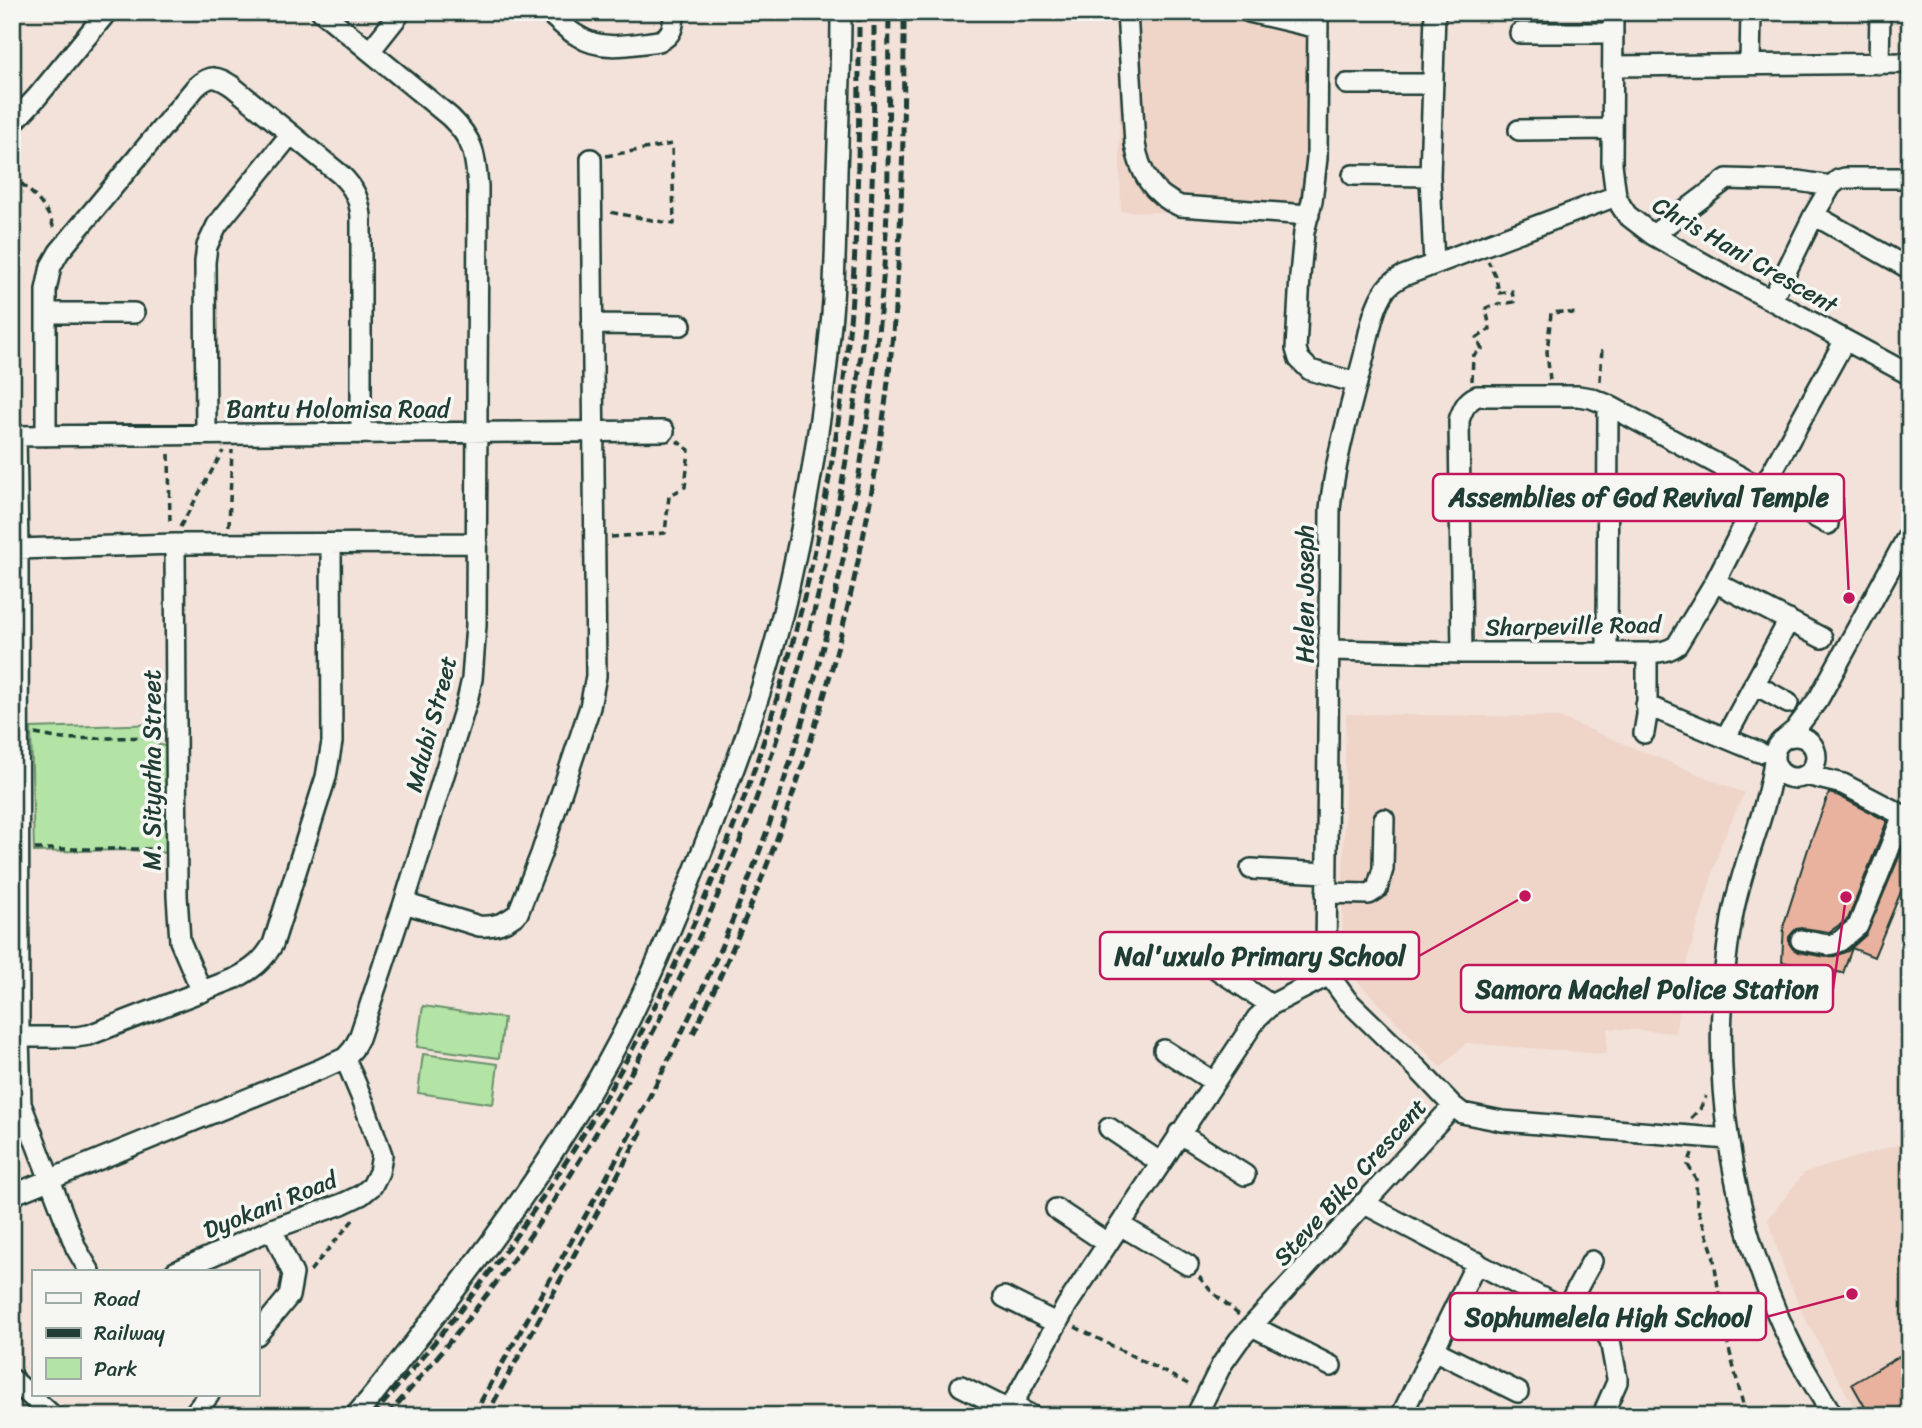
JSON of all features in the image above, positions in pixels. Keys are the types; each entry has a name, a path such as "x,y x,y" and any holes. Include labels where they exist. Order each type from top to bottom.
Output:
{"street":[{"path":"12,124 107,12"},
{"name":"Mdubi Street","path":"322,12 463,129 472,149 478,186 477,625 472,678 404,903 359,1038 345,1058"},
{"path":"370,51 401,12"},
{"path":"548,12 577,36 601,46 659,41 666,38 674,23 674,12"},
{"path":"355,1416 454,1294 556,1147 608,1061 654,970 734,771 765,677 789,586 812,472 821,411 832,300 841,12"},
{"path":"1128,12 1135,144 1139,165 1151,186 1180,206 1309,215"},
{"path":"1249,12 1318,20 1317,158 1304,232 1296,341 1299,359 1310,370 1356,383"},
{"path":"1434,264 1430,176 1435,12"},
{"name":"Chris Hani Crescent","path":"1613,12 1612,164 1616,196 1627,215 1653,235 1910,375"},
{"path":"1750,64 1751,12"},
{"path":"1879,64 1880,12"},
{"path":"1520,33 1613,33"},
{"path":"1613,66 1910,64"},
{"path":"46,436 48,275 57,256 196,87 211,77 225,82 352,185 357,193 361,433"},
{"path":"1346,84 1433,84"},
{"path":"1519,130 1612,129"},
{"path":"206,434 207,246 217,225 290,135"},
{"path":"404,903 478,926 491,927 511,919 519,912 590,708 594,691 597,635 592,432 591,159"},
{"path":"1353,175 1430,176"},
{"path":"1772,300 1831,186 1845,178 1910,178"},
{"path":"1653,235 1727,179 1798,181 1831,186"},
{"name":"Helen Joseph","path":"1329,975 1326,962 1326,873 1330,502 1356,383 1375,313 1385,290 1392,282 1616,196"},
{"path":"1814,215 1910,269"},
{"path":"46,313 134,313"},
{"path":"592,324 681,325"},
{"name":"Sharpeville Road","path":"1330,650 1462,653 1666,652 1677,645 1715,582 1763,488 1845,340"},
{"path":"1462,653 1459,420 1463,408 1469,400 1477,396 1578,396 1602,403 1828,524"},
{"path":"1602,403 1607,652"},
{"name":"Bantu Holomisa Road","path":"14,436 664,431"},
{"path":"14,436 18,549 21,1104 76,1248 89,1270"},
{"path":"1766,756 1795,730 1819,698 1910,532"},
{"path":"18,549 477,543"},
{"name":"M. Sityatha Street","path":"173,545 177,896 180,941 202,992"},
{"path":"19,1037 89,1035 248,972 265,957 273,944 326,777 332,742 331,545"},
{"path":"1715,582 1822,638"},
{"path":"1726,737 1789,620"},
{"path":"1644,733 1647,653"},
{"path":"1754,684 1788,703"},
{"path":"1763,813 1786,787 1812,770 1815,762 1814,727 1819,698"},
{"path":"1646,705 1766,756 1783,775 1843,783"},
{"path":"1786,738 1801,737 1808,741 1832,774 1843,783 1906,817 1858,926 1833,944 1801,940"},
{"path":"1766,756 1763,813 1746,861 1732,918 1724,989 1724,1101 1736,1185 1755,1253 1795,1352 1833,1416"},
{"path":"1326,893 1369,894 1377,889 1383,869 1384,819"},
{"path":"1251,869 1326,873"},
{"path":"1218,970 1271,1004"},
{"path":"1009,1410 1056,1323 1107,1243 1257,1018 1271,1004 1329,975 1347,1000 1453,1106"},
{"path":"1164,1049 1214,1082"},
{"path":"12,1195 345,1058"},
{"name":"Dyokani Road","path":"179,1270 272,1228 342,1204 372,1186 379,1172 382,1155 345,1058"},
{"name":"Steve Biko Crescent","path":"1202,1414 1230,1351 1453,1106 1462,1113 1502,1121 1728,1139"},
{"path":"1109,1128 1161,1163"},
{"path":"1180,1133 1245,1175"},
{"path":"1363,1203 1603,1330 1609,1340 1617,1378 1602,1416"},
{"path":"1056,1209 1107,1243"},
{"path":"1120,1225 1188,1265"},
{"path":"259,1333 289,1296 293,1274 272,1228"},
{"path":"1566,1309 1592,1261"},
{"path":"1401,1416 1477,1262"},
{"path":"1004,1297 1056,1323"},
{"path":"1252,1326 1331,1366"},
{"path":"1434,1350 1518,1392"},
{"path":"12,1378 32,1396"},
{"path":"961,1386 1009,1410 1032,1416"},
{"path":"32,1396 46,1408"},
{"path":"192,1416 208,1396"}],"path":[{"path":"591,159 672,144 674,224 592,209"},
{"path":"12,176 33,192 53,224 57,256"},
{"path":"1477,396 1471,368 1473,356 1482,349 1477,338 1490,329 1486,308 1514,302 1512,291 1499,293 1496,278 1482,246"},
{"path":"1551,396 1547,352 1551,313 1578,314"},
{"path":"1602,348 1599,386 1602,403"},
{"path":"595,538 665,533 669,496 685,487 690,450 664,431"},
{"path":"229,545 233,434"},
{"path":"173,545 233,434"},
{"path":"169,435 173,545"},
{"path":"19,731 62,739 176,737"},
{"path":"19,856 35,849 177,849"},
{"path":"1693,1149 1688,1165 1696,1179 1697,1206 1713,1253 1724,1329 1746,1416"},
{"path":"289,1296 353,1220 361,1195"},
{"path":"1188,1265 1212,1292 1252,1326"},
{"path":"1056,1323 1075,1327 1188,1384"}],"shaded area":[{"path":"1117,12 1322,12 1322,219 1121,211"},
{"path":"1346,714 1559,717 1744,793 1722,842 1689,954 1675,1033 1608,1028 1606,1054 1466,1043 1441,1067 1347,971 1342,957"},
{"path":"1910,1141 1910,1416 1859,1416 1804,1316 1785,1272 1768,1219 1804,1173"}],"green space":[{"path":"160,724 159,745 167,746 167,853 128,850 34,852 31,728"},
{"path":"423,1006 504,1018 499,1058 417,1047"},
{"path":"423,1054 498,1064 493,1104 418,1093"}],"building":[{"path":"1829,793 1887,821 1848,919 1829,932 1796,929 1789,937 1789,943 1798,952 1835,956 1848,951 1866,935 1910,831 1910,870 1874,957 1852,948 1843,973 1782,962 1784,924"},
{"path":"1905,1353 1910,1360 1910,1416 1870,1416 1852,1384"}],"railway":[{"path":"372,1416 492,1269 589,1125 643,1029 691,930 733,828 769,724 799,618 823,511 841,402 855,256 859,12"},
{"path":"387,1416 510,1264 547,1211 605,1118 658,1022 705,924 747,824 783,721 813,616 837,510 855,402 869,256 874,12"},
{"path":"473,1416 608,1174 672,1052 730,926 789,766 834,602 865,435 876,351 886,234 889,12"},
{"path":"693,1034 761,881 790,803 816,724 858,562 874,481 896,302 903,157 904,12"},
{"path":"486,1416 644,1127"}],"place":[{"name":"Assemblies of God Revival Temple","path":"1849,598"},
{"name":"Nal'uxulo Primary School","path":"1525,896"},
{"name":"Samora Machel Police Station","path":"1846,897"},
{"name":"Sophumelela High School","path":"1852,1294"}]}
